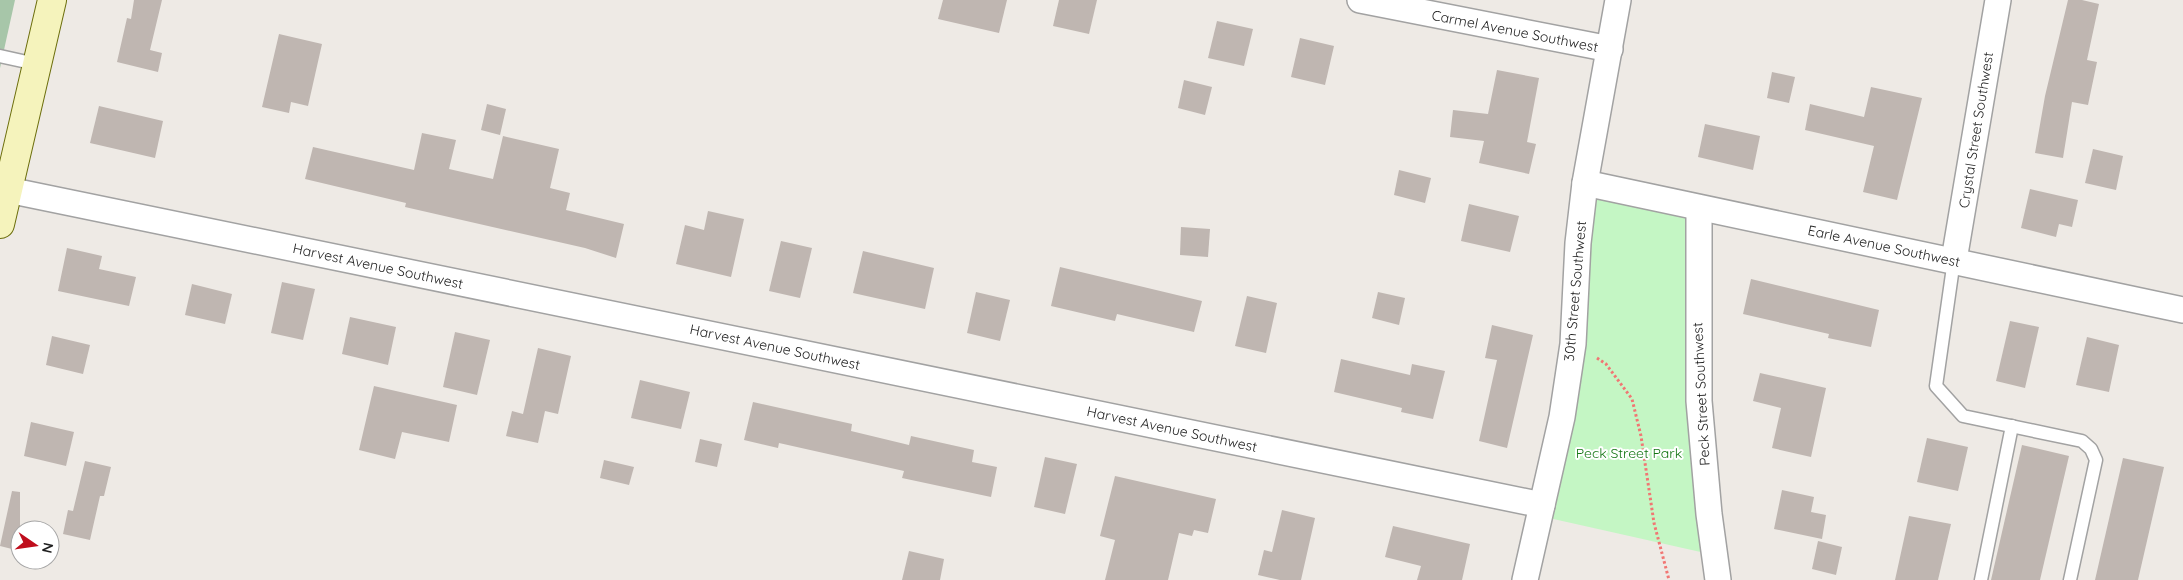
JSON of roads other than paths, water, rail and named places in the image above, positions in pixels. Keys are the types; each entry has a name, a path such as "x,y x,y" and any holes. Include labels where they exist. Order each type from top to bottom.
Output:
{"street":[{"path":"0,224 52,0"},
{"name":"Carmel Avenue Southwest","path":"1360,0 1610,49"},
{"name":"30th Street Southwest","path":"1525,580 1562,417 1572,344 1578,243 1585,184 1618,0"},
{"name":"Crystal Street Southwest","path":"1954,260 1998,0"},
{"name":"Earle Avenue Southwest","path":"1585,184 1954,260 2183,310"},
{"name":"Harvest Avenue Southwest","path":"8,190 1542,505"},
{"name":"Peck Street Southwest","path":"1699,208 1699,401 1708,514 1718,580"}],"lane":[{"path":"0,56 36,64"},
{"path":"1954,260 1936,386 1963,416 2082,441 2091,448 2096,460 2070,580"},
{"path":"1981,580 2012,426"}],"park label":[{"name":"Peck Street Park","path":"1629,453"}]}
